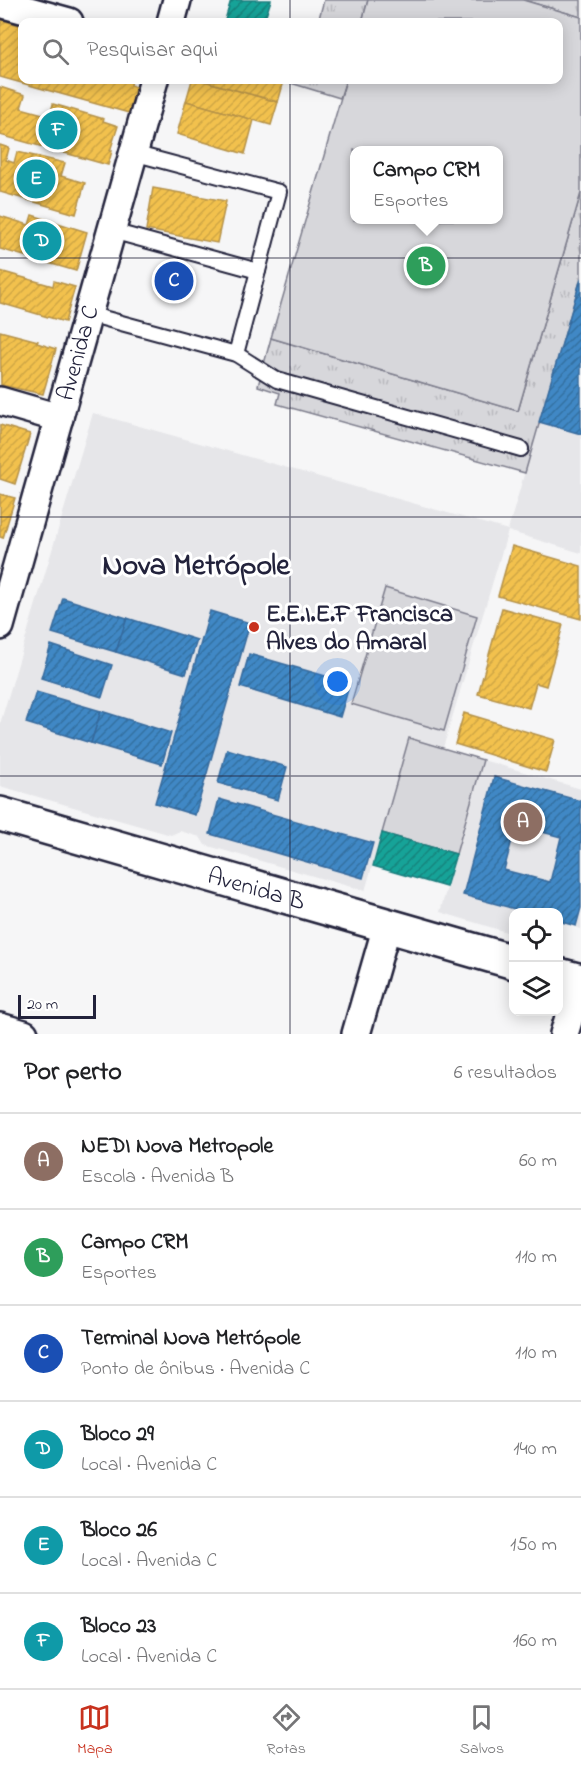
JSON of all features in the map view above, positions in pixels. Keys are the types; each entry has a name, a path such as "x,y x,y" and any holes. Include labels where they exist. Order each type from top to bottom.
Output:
{"street":[{"path":"172,18 177,0"},
{"path":"0,3 54,18"},
{"name":"Avenida C","path":"0,626 153,84"},
{"path":"0,401 59,418"},
{"name":"Avenida B","path":"0,814 509,961"},
{"path":"356,1034 387,926"},
{"path":"564,1034 573,979"},
{"path":"0,1027 24,1034"}],"lane":[{"path":"134,153 279,192 236,354"},
{"path":"111,231 258,271"},
{"path":"88,314 236,354 277,380 520,449"}],"shaded area":[{"name":"E.E.I.E.F Francisca Alves do Amaral","path":"581,278 581,553 508,531 443,748 409,738 365,891 205,845 200,837 180,831 171,835 0,786 0,724 93,413 508,530"},
{"path":"483,760 581,789 581,929 563,923 563,908 509,908 509,933 440,912"}],"green space":[{"path":"324,0 368,0 363,18 319,18"},
{"path":"368,0 523,0 581,17 581,193 518,411 271,338 345,84 563,84 563,18 363,18"},
{"path":"523,0 581,0 581,17"},
{"path":"294,84 345,84 340,98"},
{"path":"581,193 581,278 525,473 277,404 280,393 258,386 271,338 518,411"},
{"path":"385,588 477,616 444,731 351,704"},
{"path":"409,738 483,760 456,854 382,833"}],"building: Moradias":[{"path":"2,20 18,25 18,82 0,77"},
{"path":"25,84 131,84 136,87 129,113"},
{"path":"191,84 215,84 278,102 271,125 186,101"},
{"path":"215,84 283,84 278,102"},
{"path":"0,87 25,95 21,108 50,116 53,104 104,119 103,121 118,126 108,165 0,135"},
{"path":"186,101 254,120 245,154 177,134"},
{"path":"0,145 9,148 6,160 14,163 17,152 65,163 61,176 85,183 76,214 0,192"},
{"path":"153,188 226,201 217,243 146,230"},
{"path":"32,215 87,232 76,271 0,249 0,216 29,225"},
{"path":"0,271 53,286 54,281 75,287 65,322 0,303"},
{"path":"0,331 38,341 37,343 56,349 43,394 1,385"},
{"path":"0,425 30,434 15,484 0,479"},
{"path":"0,494 15,498 3,538 0,537"},
{"path":"512,546 581,566 581,619 498,596"},
{"path":"502,608 563,625 546,686 536,683 529,708 478,694"},
{"path":"464,713 555,740 546,772 455,744"}],"building: Escolas":[{"path":"581,278 581,434 539,422"},
{"path":"63,598 127,618 116,652 52,633"},
{"path":"210,611 250,623 195,815 155,803"},
{"path":"127,618 197,640 186,674 116,652"},
{"path":"51,645 112,665 102,697 41,678"},
{"path":"249,654 350,683 340,717 240,687"},
{"path":"36,692 101,711 91,743 26,723"},
{"path":"101,711 171,733 162,764 91,743"},
{"path":"227,749 287,767 278,800 218,783"},
{"path":"494,777 581,801 581,908 576,926 563,922 563,908 511,908 463,895","holes":["516,825 561,837 550,882 504,870"]},
{"path":"219,799 373,843 363,878 210,834"}],"building: Público":[{"path":"231,0 271,0 265,18 226,18"},
{"path":"382,833 456,854 446,887 373,866"}],"place":[{"name":"Bloco 23","path":"58,130"},
{"name":"Bloco 26","path":"36,179"},
{"name":"Bloco 29","path":"42,241"},
{"name":"Campo CRM","path":"426,266"},
{"name":"Terminal Nova Metrópole","path":"174,281"},
{"name":"E.E.I.E.F Francisca Alves do Amaral","path":"254,627"},
{"name":"NEDI Nova Metropole","path":"523,822"}],"district":[{"name":"Nova Metrópole","path":"196,564"}]}
